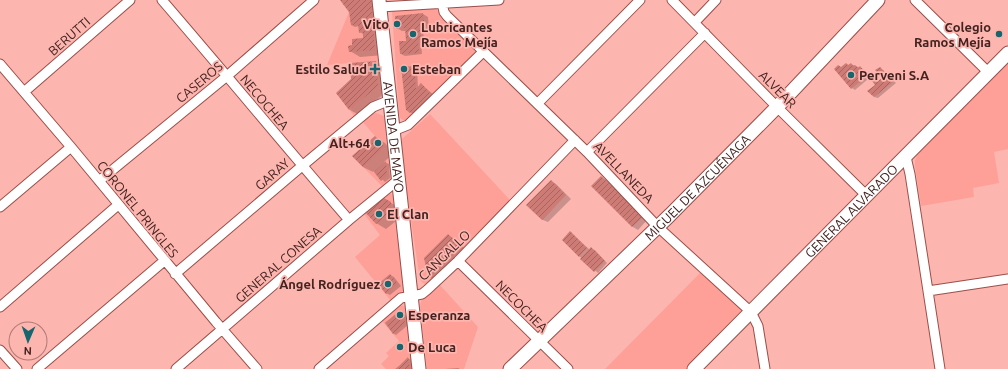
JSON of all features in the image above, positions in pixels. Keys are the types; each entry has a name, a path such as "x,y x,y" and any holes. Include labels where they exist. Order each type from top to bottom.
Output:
{"street":[{"name":"BERUTTI","path":"24,92 130,0"},
{"name":"NECOCHEA","path":"162,0 349,220"},
{"name":"CASEROS","path":"99,181 227,76 314,0"},
{"path":"380,4 499,0"},
{"path":"538,103 640,0"},
{"name":"ALVEAR","path":"672,0 867,196"},
{"path":"695,22 716,0"},
{"name":"MIGUEL DE AZCUÉNAGA","path":"510,369 658,227 777,107 878,0"},
{"path":"915,0 989,73"},
{"name":"AVELLANEDA","path":"442,3 444,12 447,16 538,103 658,227 751,312 758,326 765,369"},
{"name":"AVENIDA DE MAYO","path":"380,4 419,369"},
{"path":"587,152 706,33"},
{"path":"393,131 408,125 483,52"},
{"name":"GENERAL ALVARADO","path":"694,369 1008,53"},
{"name":"CORONEL PRINGLES","path":"0,64 71,147 164,261 257,369"},
{"name":"GARAY","path":"175,274 373,107 390,100"},
{"name":"CANGALLO","path":"319,369 395,302 401,298 422,294 427,290 458,261 575,140"},
{"path":"0,207 71,147"},
{"path":"906,157 910,174 940,369"},
{"name":"GENERAL CONESA","path":"176,369 349,220 398,180"},
{"path":"0,307 118,205"},
{"path":"37,369 164,261"},
{"name":"NECOCHEA","path":"458,261 568,369"},
{"path":"928,291 1008,279"},
{"path":"0,350 17,369"}],"shaded area":[{"path":"340,0 374,0 383,91 380,96 355,117 336,93 351,79 350,63 327,65 349,12"},
{"path":"434,7 476,50 476,56 410,119 405,121 400,118 399,112 392,12 395,8"},
{"path":"1008,62 1008,149 994,152 999,183 973,188 974,197 921,206 915,166 917,155"},
{"path":"376,113 384,116 386,121 392,178 383,187 352,156 375,136 362,121"},
{"path":"430,114 511,201 426,284 420,280 400,147 402,139"},
{"path":"386,195 394,195 404,290 391,301 355,257 380,235 364,214"},
{"path":"702,271 741,308 740,317 688,369 605,369"},
{"path":"440,285 478,327 464,369 427,369 420,307 421,301"},
{"path":"401,305 406,307 413,369 386,369 381,364 389,356 386,353 399,341 382,321"}],"building":[{"path":"340,0 371,0 375,50 349,52 348,46 352,45 352,39 363,38 363,32 359,33 358,25 351,25 349,12"},
{"path":"423,13 425,26 420,27 421,40 418,40 419,53 400,54 399,41 406,41 405,28 396,29 395,16"},
{"path":"376,61 378,86 349,110 336,93 351,79 350,63"},
{"name":"Perveni S.A","path":"846,63 848,65 851,63 853,66 855,65 858,68 860,66 866,77 851,89 834,69 838,65 841,67"},
{"path":"414,66 416,89 421,83 430,93 410,113 406,110 401,67"},
{"path":"880,67 894,81 874,97 867,91 875,85 872,81 876,78 878,81 882,78 875,70"},
{"path":"375,136 385,147 363,167 352,156"},
{"path":"386,161 387,176 381,181 374,172"},
{"path":"601,176 643,217 632,227 591,186"},
{"path":"551,180 566,195 542,220 526,205"},
{"path":"384,198 391,202 391,211 376,224 366,213"},
{"path":"570,231 587,248 579,257 562,240"},
{"path":"448,234 459,245 428,277 424,258"},
{"path":"591,247 605,261 594,272 580,259"},
{"name":"Ángel Rodríguez","path":"390,274 398,284 386,294 378,284"},
{"path":"399,311 404,313 405,324 393,334 385,323"},
{"path":"408,357 410,369 395,369 399,366"}],"place":[{"name":"Vito","path":"397,24"},
{"name":"Lubricantes Ramos Mejía","path":"413,34"},
{"name":"Colegio Ramos Mejía","path":"999,34"},
{"name":"Estilo Salud","path":"375,69"},
{"name":"Esteban","path":"404,69"},
{"name":"Perveni S.A","path":"851,75"},
{"name":"Alt+64","path":"378,143"},
{"name":"El Clan","path":"379,214"},
{"name":"Ángel Rodríguez","path":"388,284"},
{"name":"Esperanza","path":"400,315"},
{"name":"De Luca","path":"400,347"}]}
